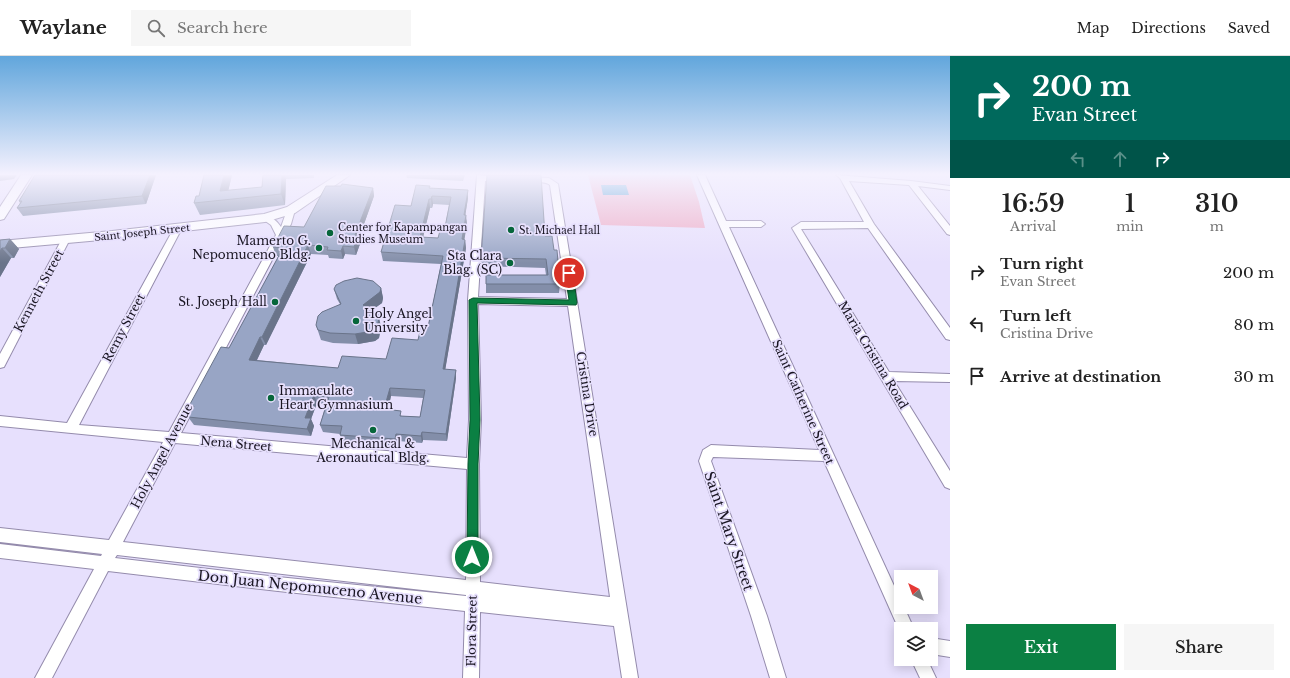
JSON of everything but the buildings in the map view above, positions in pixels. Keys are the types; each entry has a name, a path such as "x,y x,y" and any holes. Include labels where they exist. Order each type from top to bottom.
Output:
{"street":[{"name":"Saint Joseph Street","path":"0,245 265,218 291,210 300,204"},
{"name":"Flora Street","path":"471,678 475,405 473,300 479,204"},
{"name":"Cristina Drive","path":"557,204 630,678"},
{"name":"Saint Catherine Street","path":"713,204 903,622"},
{"path":"858,204 870,225 950,336"},
{"path":"930,204 945,221 950,232"},
{"name":"Holy Angel Avenue","path":"44,678 280,234 287,224 291,210"},
{"path":"265,218 274,223 280,234"},
{"path":"722,224 761,224"},
{"name":"Maria Cristina Road","path":"870,225 801,225 797,226 796,228 950,483"},
{"name":"Remy Street","path":"70,429 178,228"},
{"name":"Kenneth Street","path":"0,364 66,239"},
{"path":"473,300 573,303"},
{"path":"886,376 950,378"},
{"name":"Nena Street","path":"0,420 70,429 473,464"},
{"name":"Saint Mary Street","path":"778,678 759,616 704,461 707,454 711,451 828,456"},
{"name":"Don Juan Nepomuceno Avenue","path":"0,535 283,568 472,588 620,612"},
{"name":"Don Juan Nepomuceno Avenue","path":"0,551 278,584 473,603 620,612"},
{"path":"278,584 283,568"},
{"path":"938,647 950,649"},
{"path":"922,666 928,678"}],"shaded area":[{"path":"596,204 699,204 705,228 601,225"}],"place":[{"name":"St. Michael Hall","path":"511,230"},
{"name":"Center for Kapampangan Studies Museum","path":"330,233"},
{"name":"Mamerto G. Nepomuceno Bldg.","path":"319,248"},
{"name":"Sta Clara Blag. (SC)","path":"510,263"},
{"name":"St. Joseph Hall","path":"275,302"},
{"name":"Holy Angel University","path":"356,321"},
{"name":"Immaculate Heart Gymnasium","path":"271,398"},
{"name":"Mechanical & Aeronautical Bldg.","path":"373,430"}],"route":[{"path":"472,557 475,420 473,300 573,303 569,273"}]}
